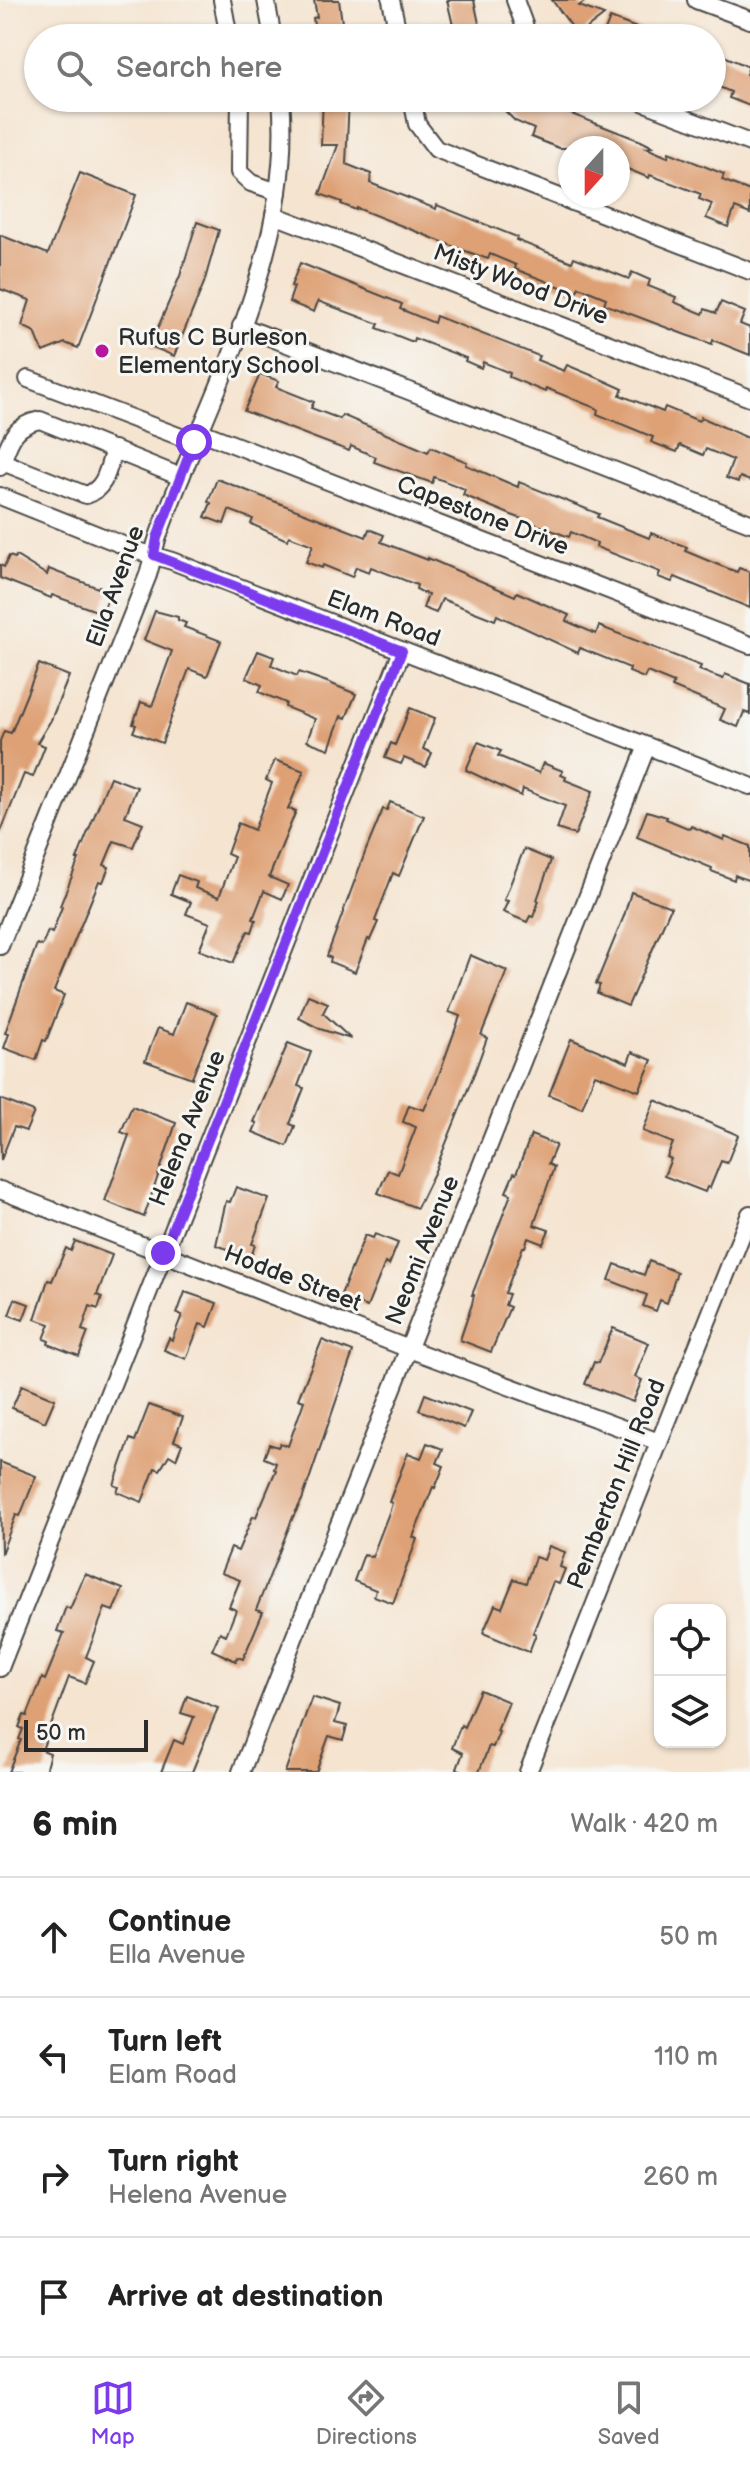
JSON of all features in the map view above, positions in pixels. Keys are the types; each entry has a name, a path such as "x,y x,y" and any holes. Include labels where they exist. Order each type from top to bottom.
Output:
{"street":[{"path":"222,0 226,24"},
{"path":"266,0 270,24"},
{"path":"391,0 396,24"},
{"path":"515,0 524,24"},
{"path":"696,0 750,20"},
{"path":"240,112 239,172 251,183 278,192"},
{"name":"Ella Avenue","path":"0,946 148,575 157,538 263,263 278,192 282,112"},
{"path":"415,112 417,124 436,149 750,271"},
{"path":"669,112 750,143"},
{"name":"Misty Wood Drive","path":"274,215 750,398"},
{"path":"241,326 750,523"},
{"name":"Capestone Drive","path":"28,379 197,436 750,645"},
{"path":"114,449 102,484 96,492 86,495 1,463 13,435 27,423 40,420 114,449 181,477"},
{"name":"Elam Road","path":"0,496 750,786"},
{"name":"Helena Avenue","path":"0,1668 402,651"},
{"name":"Neomi Avenue","path":"241,1772 647,746"},
{"name":"Hodde Street","path":"0,1190 409,1349 659,1442"},
{"name":"Pemberton Hill Road","path":"528,1772 750,1214"}],"building":[{"path":"314,0 339,0 342,24 314,24 313,18 317,17"},
{"path":"447,0 474,0 479,24 453,24"},
{"path":"552,0 587,0 579,6 604,15 592,24 570,24"},
{"path":"610,18 626,24 608,24"},
{"path":"726,57 749,67 746,74 750,76 750,106 729,98 731,92 726,90"},
{"path":"322,112 348,112 346,164 371,174 370,183 436,209 437,205 572,262 574,257 629,279 632,272 650,280 648,286 676,297 674,302 703,314 705,309 716,313 721,302 745,312 740,324 750,328 750,355 604,304 606,298 579,287 576,293 515,269 516,265 490,254 488,259 320,194 338,145 321,145"},
{"path":"506,112 566,112 628,136 558,136 558,148 531,137 534,129 515,121"},
{"path":"630,137 653,147 646,148 668,157 669,152 724,174 722,180 750,191 750,214 735,208 728,227 706,218 712,204 699,199 701,194 650,175 649,178 630,170"},
{"path":"80,173 136,195 78,348 65,343 43,352 35,332 22,326 30,300 0,289 0,235 48,254"},
{"path":"197,222 219,230 204,283 174,356 150,346 180,276"},
{"path":"300,263 402,304 400,309 434,323 436,316 539,356 537,360 564,371 567,365 603,380 623,389 620,395 663,412 665,407 699,421 701,417 750,439 750,481 740,477 738,482 726,478 733,460 706,449 703,455 680,445 677,452 651,442 653,437 597,414 598,409 546,388 545,392 483,362 481,368 465,361 466,358 414,338 413,342 377,328 379,324 318,301 314,312 289,302 294,287 291,286"},
{"path":"260,374 279,381 276,387 314,402 311,408 340,419 342,415 428,452 431,447 518,487 519,482 649,538 651,533 687,547 685,551 721,566 737,572 739,568 750,572 750,608 675,577 672,582 658,577 660,572 596,547 597,543 571,532 569,537 463,495 465,489 434,477 432,483 374,462 376,457 351,446 349,451 244,411"},
{"path":"217,479 366,537 369,529 384,535 381,542 428,558 515,596 517,592 569,615 566,621 596,634 599,626 701,666 699,670 723,679 725,674 750,684 750,714 744,712 738,727 720,720 725,709 672,687 674,683 647,672 644,678 629,672 630,668 580,648 578,653 497,615 495,620 442,599 436,613 423,608 428,595 416,589 417,585 371,567 369,572 356,567 352,577 323,565 322,568 306,562 313,545 289,536 287,540 251,524 253,519 229,510 224,524 205,517"},
{"path":"9,556 16,556 47,575 49,569 111,591 102,613 0,578 0,565 4,567"},
{"path":"155,611 178,617 186,623 184,627 221,641 207,676 189,669 162,743 133,732 141,702 152,706 172,651 144,640"},
{"path":"258,651 274,657 271,665 297,676 299,672 356,694 346,718 341,716 329,749 307,741 315,719 259,692 262,685 246,678"},
{"path":"39,664 69,676 51,720 37,743 45,746 33,777 24,774 0,834 0,741 4,731 11,733"},
{"path":"410,708 435,718 423,749 432,753 426,767 404,758 401,764 385,758 391,743 395,745"},
{"path":"478,742 501,751 498,756 539,773 543,763 563,771 561,775 566,777 565,780 593,791 575,835 557,829 565,806 523,789 521,796 466,770"},
{"path":"275,760 304,771 288,809 296,811 269,877 288,885 282,899 264,891 253,919 256,920 252,932 248,931 233,963 199,950 210,923 186,914 191,902 171,894 178,875 197,882 195,888 219,897 234,857 227,854 238,823 254,830 272,783 266,780"},
{"path":"110,777 137,787 125,816 143,823 133,847 114,841 104,865 109,867 103,882 99,881 54,991 64,995 36,1060 4,1048 9,1034 5,1033 37,944 42,946 48,931 52,933"},
{"path":"390,802 424,816 399,876 393,873 375,921 378,922 355,972 330,962 331,958 327,956 366,850 383,809 387,810"},
{"path":"647,811 690,829 691,826 724,840 725,836 750,846 750,881 735,875 734,880 637,837"},
{"path":"524,849 551,860 533,917 530,916 527,922 503,912 508,901 504,900"},
{"path":"631,892 671,907 628,1006 597,993 600,985 596,984"},
{"path":"470,955 507,971 481,1035 487,1038 474,1074 417,1208 378,1193 388,1170 398,1174 416,1127 403,1122 409,1105 424,1110 436,1083 460,1016 449,1012"},
{"path":"308,995 328,1003 323,1013 351,1039 299,1018"},
{"path":"186,1002 217,1014 192,1078 145,1061 158,1028 174,1034"},
{"path":"571,1039 628,1063 632,1052 652,1060 639,1091 595,1074 582,1108 549,1095"},
{"path":"288,1043 311,1052 298,1086 304,1088 290,1124 295,1126 287,1146 253,1132 257,1123 254,1122"},
{"path":"0,1099 34,1112 26,1131 14,1127 1,1160"},
{"path":"655,1100 738,1135 727,1163 721,1161 710,1188 707,1187 705,1192 664,1176 673,1143 643,1131"},
{"path":"132,1106 176,1123 144,1217 105,1201 129,1135 121,1132"},
{"path":"531,1135 556,1145 548,1164 554,1167 534,1225 549,1230 543,1244 528,1238 523,1247 505,1293 509,1294 505,1305 510,1307 491,1352 460,1340 472,1295 511,1194 506,1192"},
{"path":"236,1187 269,1199 252,1244 255,1245 251,1257 216,1245 226,1201 230,1202"},
{"path":"375,1234 398,1243 389,1265 385,1263 367,1307 340,1297 365,1235 373,1238"},
{"path":"75,1241 112,1255 97,1295 102,1297 98,1309 90,1306 82,1330 88,1332 79,1356 48,1344 49,1341 44,1339 50,1324 35,1319 48,1280 52,1281 66,1248 71,1251"},
{"path":"649,1261 677,1272 667,1303 660,1300 656,1311 643,1306 647,1295 609,1280 615,1264 644,1275"},
{"path":"185,1292 217,1303 208,1327 200,1324 186,1359 164,1350 169,1338 172,1340 182,1315 177,1314"},
{"path":"15,1299 29,1304 23,1320 9,1315"},
{"path":"613,1328 649,1343 635,1377 642,1380 633,1402 585,1384"},
{"path":"322,1340 353,1352 302,1500 256,1610 263,1612 243,1659 237,1657 236,1661 212,1650 220,1632 226,1635 236,1610 229,1607 240,1580 221,1573 231,1548 238,1551 276,1470 276,1463 264,1458 269,1444 288,1446 304,1401 298,1399"},
{"path":"22,1385 55,1399 45,1422 12,1408"},
{"path":"425,1394 471,1412 464,1428 419,1410"},
{"path":"149,1405 183,1417 174,1441 182,1444 176,1459 169,1455 160,1470 155,1468 142,1502 117,1492 119,1487 114,1485 130,1439 135,1441"},
{"path":"427,1443 443,1449 437,1463 444,1466 413,1537 417,1539 393,1603 374,1596 376,1590 354,1581 364,1554 372,1557 408,1453 421,1458"},
{"path":"0,1462 36,1476 1,1554"},
{"path":"549,1546 565,1552 560,1567 565,1569 559,1584 553,1582 529,1652 483,1633 495,1605 502,1608 514,1579 526,1583 535,1557 544,1560"},
{"path":"85,1574 123,1589 113,1611 105,1608 86,1657 94,1661 85,1683 69,1677 42,1750 50,1753 45,1772 8,1772 21,1740 23,1729 19,1727 24,1715 27,1716 42,1678 45,1680 64,1633 57,1631 66,1607 70,1609"},
{"path":"480,1690 509,1702 493,1747 489,1746 479,1772 466,1772 457,1769 463,1753 452,1748"},
{"path":"187,1696 218,1708 192,1772 161,1772 174,1740 183,1744 194,1717 181,1713"},
{"path":"312,1697 340,1706 335,1723 347,1726 343,1740 329,1736 316,1772 285,1772"}],"place":[{"name":"Rufus C Burleson Elementary School","path":"102,351"}],"route":[{"path":"163,1253 402,651 154,555 157,538 194,442"}]}
